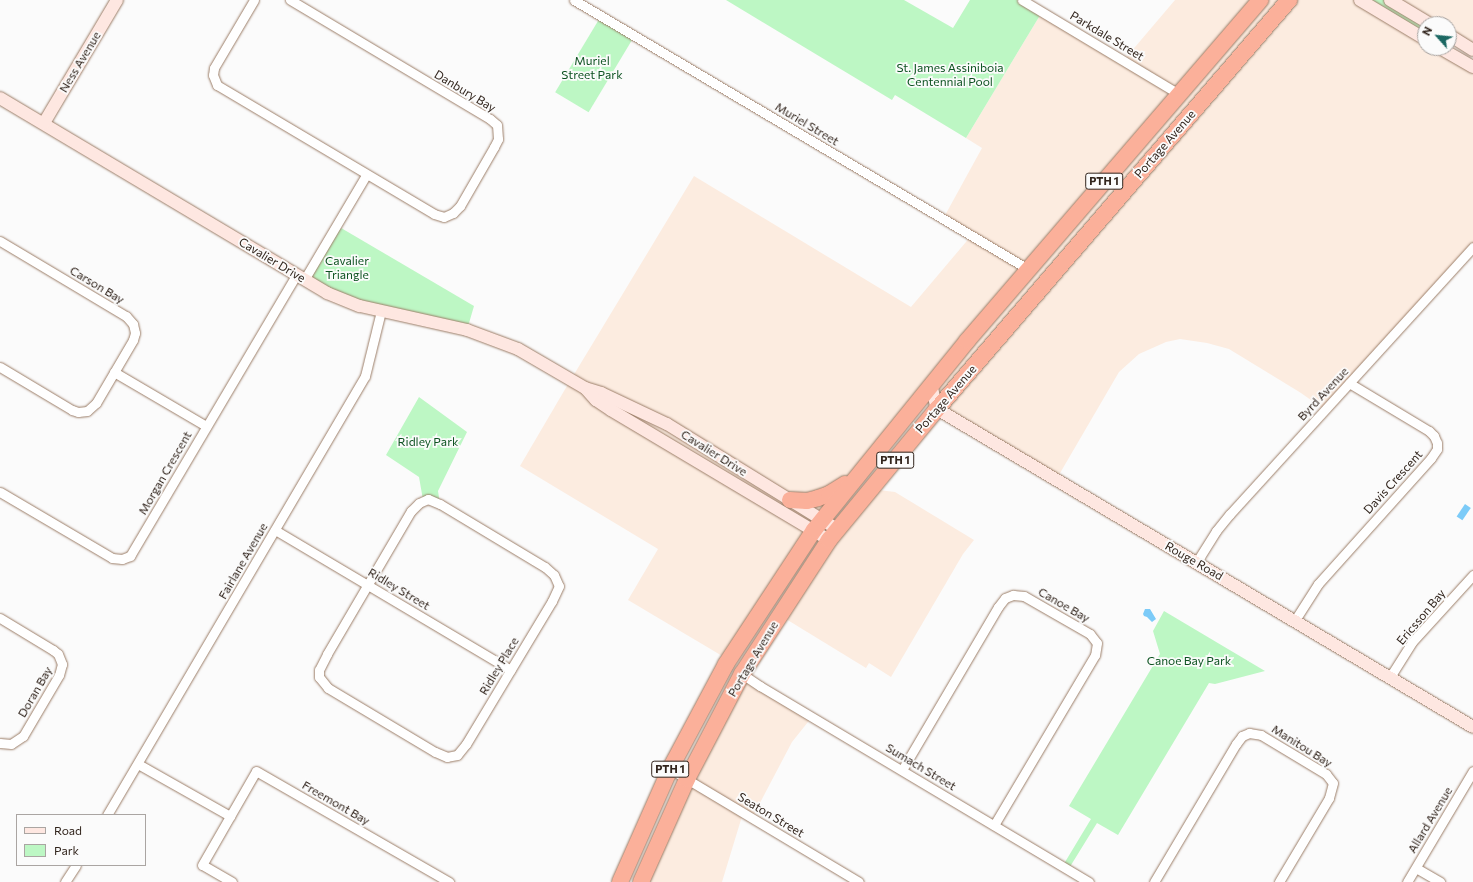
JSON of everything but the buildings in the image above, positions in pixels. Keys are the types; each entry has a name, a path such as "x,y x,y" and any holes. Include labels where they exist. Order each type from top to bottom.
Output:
{"highway":[{"name":"Portage Avenue","path":"624,881 670,769 726,664 818,525 926,390 1028,269 1260,0"},
{"name":"Portage Avenue","path":"641,882 687,779 742,674 833,535 937,409 1289,0"},
{"path":"920,429 926,390"},
{"path":"790,500 807,501 824,496 856,476"}],"street":[{"name":"Ness Avenue","path":"44,123 117,0"},
{"name":"Danbury Bay","path":"254,0 214,68 213,75 217,85 366,175 434,214 449,216 460,206 494,147 498,139 497,125 483,115 290,0"},
{"name":"Muriel Street","path":"574,0 1028,269"},
{"name":"Parkdale Street","path":"1022,0 1179,94"},
{"path":"1360,0 1417,34"},
{"path":"1390,0 1417,16"},
{"path":"1457,41 1473,50"},
{"path":"1454,56 1473,67"},
{"name":"Cavalier Drive","path":"0,98 300,277 342,299 381,311 467,330 518,349 585,388 601,393 667,424 790,500 818,525"},
{"path":"300,277 366,175"},
{"name":"Carson Bay","path":"0,242 130,319 134,328 134,337 92,408 87,411 78,412 0,367"},
{"name":"Byrd Avenue","path":"1196,563 1222,523 1473,247"},
{"name":"Morgan Crescent","path":"0,492 112,558 122,559 133,553 206,426 300,277"},
{"name":"Fairlane Avenue","path":"108,814 365,376 381,311"},
{"path":"114,372 206,426"},
{"name":"Davis Crescent","path":"1295,620 1318,584 1431,458 1437,449 1437,443 1431,433 1349,383"},
{"name":"Cavalier Drive","path":"585,388 596,400 611,410 818,525 833,535"},
{"path":"926,390 937,409"},
{"name":"Rouge Road","path":"937,409 1295,620 1473,727"},
{"name":"Ridley Place","path":"428,499 440,504 545,566 558,581 556,594 466,744 457,755 447,757 421,744 328,688 320,677 319,670 326,654 368,585 415,506 428,499"},
{"name":"Ridley Street","path":"275,530 511,670"},
{"name":"Ericsson Bay","path":"1390,677 1412,642 1473,575"},
{"name":"Canoe Bay","path":"902,770 998,607 1005,598 1017,595 1027,598 1090,634 1097,643 1096,652 994,825"},
{"name":"Doran Bay","path":"0,618 53,650 58,654 62,664 59,675 23,736 11,744 0,743"},
{"name":"Sumach Street","path":"742,674 1089,882"},
{"name":"Manitou Bay","path":"1154,882 1236,744 1242,736 1249,733 1261,735 1326,774 1333,783 1329,798 1279,882"},
{"path":"138,764 230,816"},
{"name":"Seaton Street","path":"670,769 859,882"},
{"name":"Freemont Bay","path":"232,882 202,865 256,771 449,882"},
{"name":"Allard Avenue","path":"1407,882 1473,771"},
{"path":"65,882 75,866"},
{"path":"1416,868 1440,882"}],"shaded area":[{"path":"1175,0 1360,0 1417,34 1417,56 1454,56 1473,67 1473,247 1325,410 1301,393 1229,349 1207,343 1180,339 1166,342 1139,354 1119,372 1056,480 937,409 931,385 729,660 628,600 658,549 520,466 694,176 911,307 971,236 943,219 982,148 966,138 1042,12 1124,60"},
{"path":"1390,0 1473,0 1473,50 1457,40 1457,16 1417,16"},
{"path":"871,489 895,492 974,540 963,554 891,677 869,663 866,668 781,616"},
{"path":"742,674 812,717 792,742 752,818 743,813 722,882 641,882"}],"green space":[{"name":"St. James Assiniboia Centennial Pool","path":"726,0 904,0 953,28 970,0 1022,0 1042,12 966,138 895,95 892,100"},
{"path":"1360,0 1390,0 1417,19 1417,34"},
{"name":"Muriel Street Park","path":"601,16 634,36 589,112 555,92"},
{"name":"Cavalier Triangle","path":"336,225 474,306 467,330 381,311 304,280"},
{"name":"Ridley Park","path":"419,397 467,432 438,491 440,504 423,500 419,477 386,455"},
{"name":"Canoe Bay Park","path":"1164,611 1265,671 1215,684 1209,683 1118,835 1097,823 1068,870 1062,867 1091,819 1069,806 1160,654 1153,631"}],"water":[{"path":"1465,504 1471,508 1462,520 1457,516"},
{"path":"1145,609 1150,609 1156,619 1152,622 1144,616 1143,614"}]}
